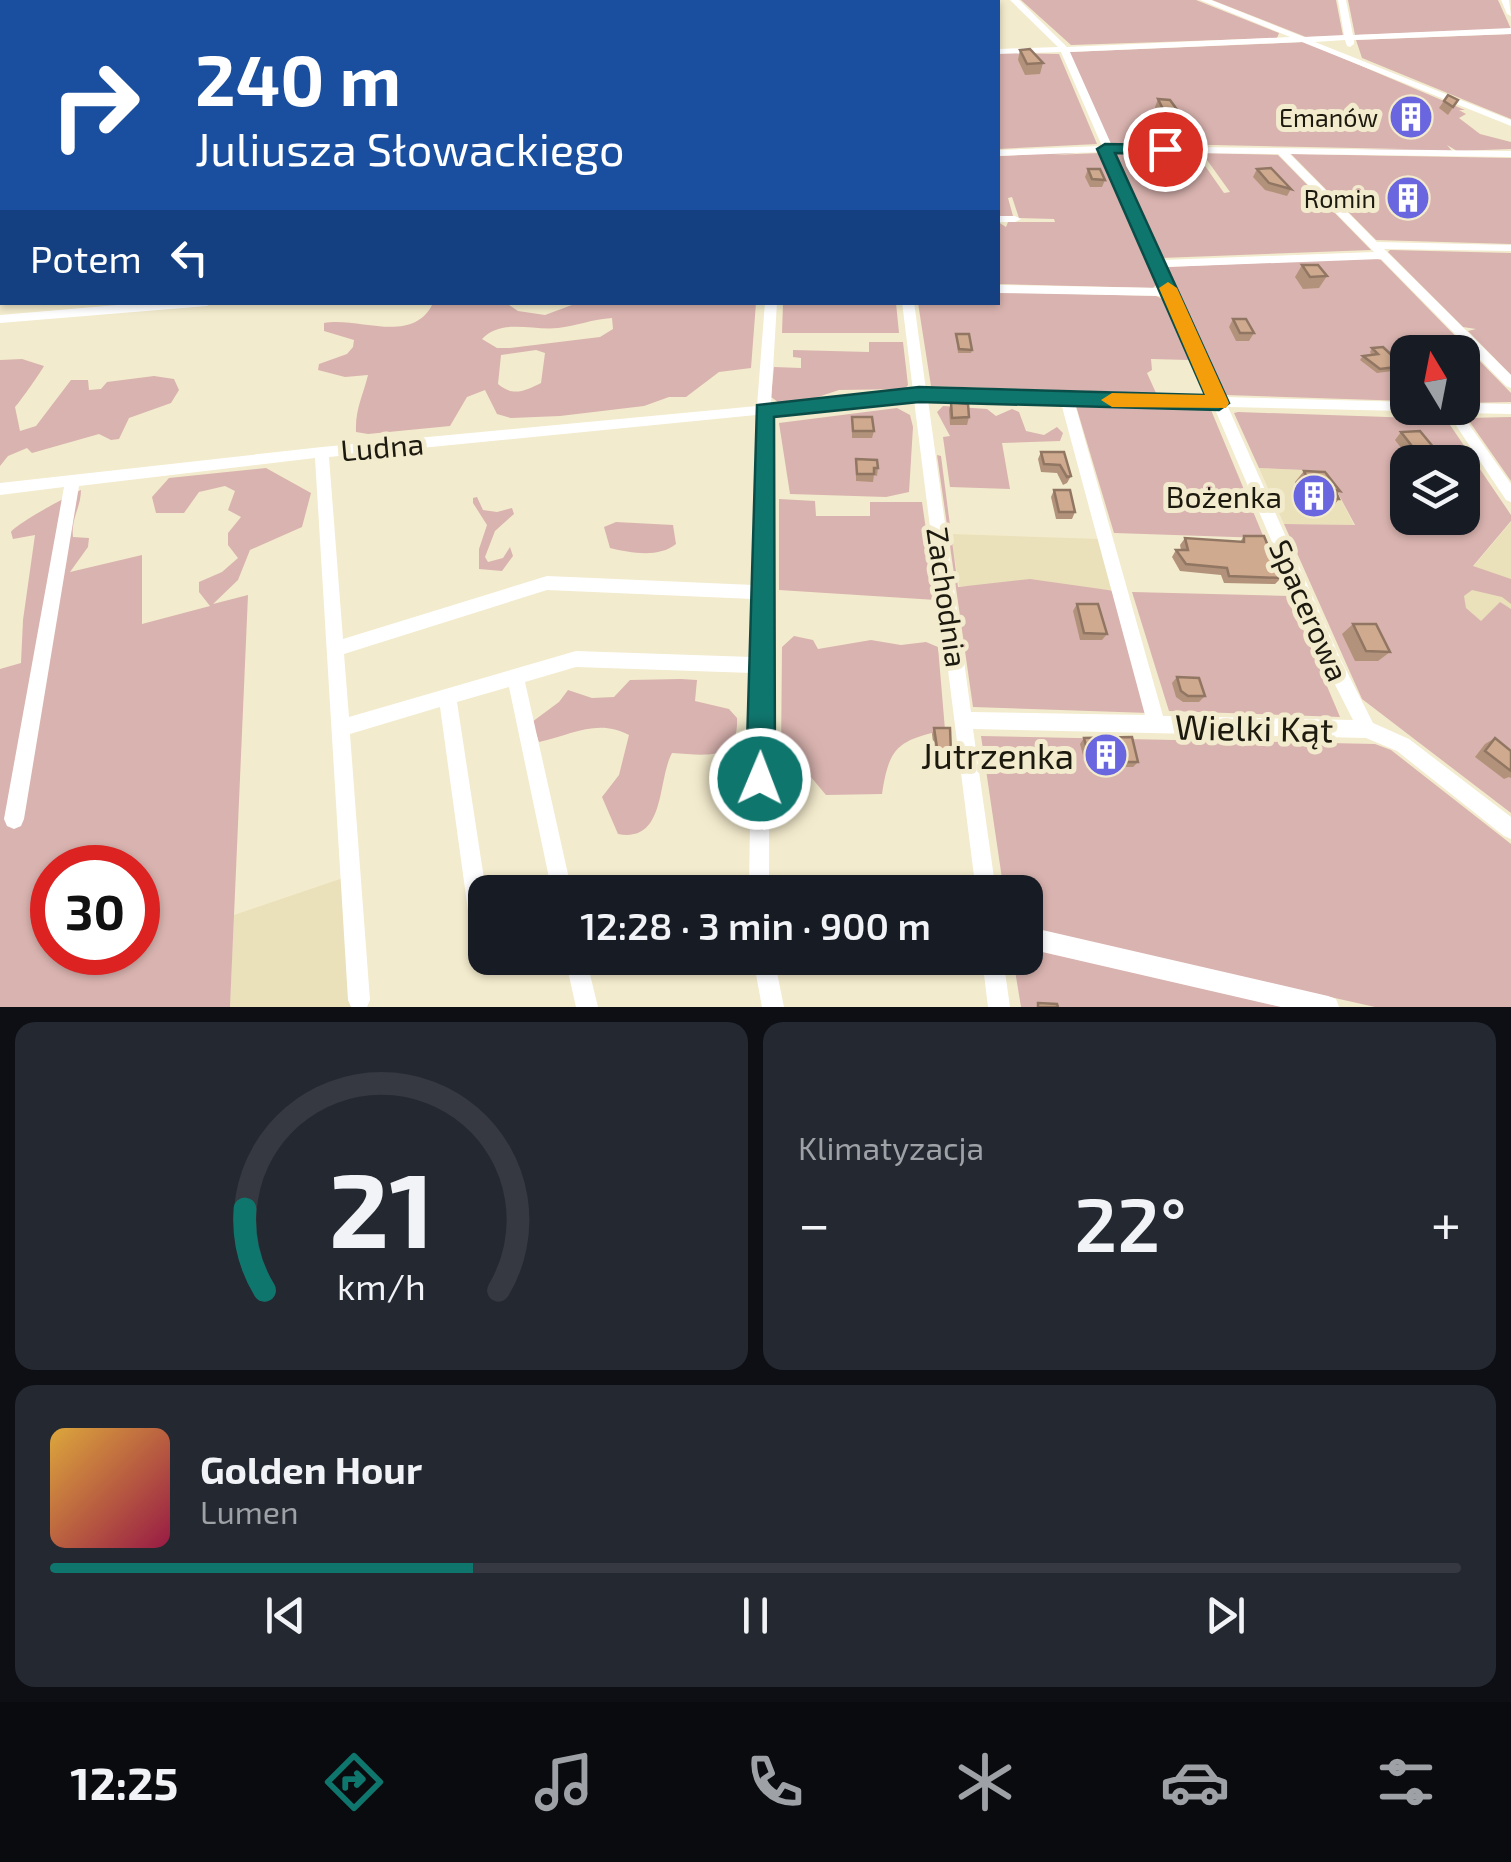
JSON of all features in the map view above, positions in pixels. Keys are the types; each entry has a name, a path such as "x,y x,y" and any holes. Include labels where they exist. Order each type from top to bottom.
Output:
{"street":[{"path":"1014,0 1064,50"},
{"path":"1204,0 1511,124"},
{"path":"1342,0 1352,58"},
{"path":"1504,0 1511,14"},
{"path":"1000,52 1511,31"},
{"name":"Spacerowa","path":"1064,50 1340,678 1367,729"},
{"path":"1000,154 1105,149 1511,154"},
{"path":"1280,150 1511,383"},
{"path":"1000,219 1016,219"},
{"path":"1158,264 1379,250 1511,248"},
{"path":"1000,288 1170,292"},
{"path":"0,318 168,305"},
{"path":"759,875 764,410 772,305"},
{"name":"Zachodnia","path":"908,305 984,875"},
{"name":"Ludna","path":"0,489 322,452 919,395 1390,408"},
{"path":"1067,399 1157,725"},
{"name":"Ludna","path":"1480,410 1511,409"},
{"path":"1462,425 1511,496"},
{"path":"322,452 359,1000"},
{"path":"14,819 72,480"},
{"path":"336,648 547,583 761,592"},
{"path":"340,728 576,659 762,665"},
{"path":"515,676 558,875"},
{"path":"447,696 473,875"},
{"name":"Wielki Kąt","path":"966,720 1367,729 1403,745 1511,828"},
{"path":"1043,941 1328,1007"},
{"path":"580,975 587,1007"},
{"path":"767,975 773,1007"},
{"path":"995,975 999,1007"}],"shaded area":[{"path":"1021,0 1196,0 1279,33 1277,38 1071,45"},
{"path":"1212,0 1336,0 1343,36 1306,37"},
{"path":"1348,0 1498,0 1511,29 1355,35"},
{"path":"1511,34 1511,119 1362,58 1356,40"},
{"path":"1305,42 1465,110 1459,110 1466,114 1459,118 1480,134 1511,142 1511,149 1457,151 1447,145 1452,151 1304,149 1404,149 1166,144 1158,140 1159,144 1106,143 1069,52"},
{"path":"1000,53 1059,54 1097,144 1000,149"},
{"path":"1101,153 1156,285 1153,288 1000,284 1000,223 1006,227 1008,222 1055,222 1019,218 1012,197 1008,198 1013,216 1000,216 1000,156"},
{"path":"1112,153 1196,153 1224,193 1230,192 1202,153 1278,155 1371,250 1161,258"},
{"path":"1291,154 1511,158 1511,244 1376,240"},
{"path":"1388,252 1511,253 1511,375 1480,343 1480,335 1468,331 1476,329 1463,327"},
{"path":"1374,258 1381,260 1454,335 1390,335 1390,400 1226,395 1195,328 1222,395 1165,267"},
{"path":"1000,292 1156,296 1163,299 1189,360 1151,359 1152,370 1147,373 1156,393 931,386 918,305 1000,305"},
{"path":"432,305 509,305 518,311 545,315 572,305 756,305 751,368 719,372 686,397 560,416 511,418 497,414 485,390 467,397 450,426 368,434 356,432 368,375 345,377 318,370 319,364 347,354 354,340 324,331 324,323 399,326 424,316","holes":["612,318 613,329 600,337 510,348 497,348 482,339 508,327 558,328","536,350 545,353 541,383 514,392 498,384 501,355"]},
{"path":"783,305 896,305 899,333 782,333"},
{"path":"869,342 903,342 908,385 905,389 839,390 812,399 778,402 771,397 774,367 801,368 801,358 793,357 793,350 869,352"},
{"path":"22,359 44,366 15,407 20,431 36,426 71,380 88,380 89,390 101,389 107,382 154,376 174,379 179,390 171,403 129,418 119,439 99,434 32,453 27,448 8,456 0,466 0,360"},
{"path":"1480,361 1511,393 1511,402 1480,403"},
{"path":"943,406 987,409 996,416 1012,409 1019,412 1026,431 1044,435 1057,427 1063,433 1060,441 1002,443 1010,489 950,487 943,437 950,436 937,412"},
{"path":"1076,406 1211,410 1264,538 1114,533"},
{"path":"897,408 910,415 913,427 909,492 886,497 790,494 779,423"},
{"path":"1234,413 1390,417 1390,425 1450,425 1464,445 1390,445 1390,535 1480,535 1480,469 1511,515 1511,521 1473,566 1511,579 1511,604 1502,597 1472,590 1464,596 1466,608 1481,621 1500,602 1511,609 1511,813 1362,699 1284,524 1355,525 1326,471 1259,468"},
{"path":"1511,417 1511,481 1472,425 1480,425 1480,418"},
{"path":"937,455 941,456 958,587 1030,579 1115,591 1149,713 973,707"},
{"path":"266,468 311,493 302,527 250,550 238,580 213,604 248,595 230,1007 0,1007 0,669 21,663 35,535 13,539 11,532 81,490 73,537 89,538 88,547 70,572 142,555 142,624 210,606 199,592 199,582 222,572 238,558 228,545 228,533 241,517 228,510 235,491 225,486 199,492 184,513 156,513 152,497 169,478"},
{"path":"1259,468 1326,471 1354,525 1284,524"},
{"path":"477,497 483,510 512,508 514,514 495,531 485,557 488,562 503,558 510,547 513,556 502,571 479,569 479,549 487,525 473,503"},
{"path":"779,499 815,501 816,516 870,516 870,502 922,502 936,600 779,590"},
{"path":"616,522 673,525 676,544 653,553 610,548 604,527"},
{"path":"1511,522 1511,646 1444,601"},
{"path":"951,534 1100,539 1114,590 959,586"},
{"path":"1132,592 1289,596 1340,717 1169,711"},
{"path":"794,636 813,640 818,649 871,640 901,645 926,642 938,647 945,730 916,738 899,748 888,766 882,794 826,795 811,777 788,783 781,754 782,647"},
{"path":"630,680 697,680 695,701 729,709 737,718 732,742 718,753 672,753 652,820 645,829 633,834 618,834 602,797 619,775 629,735 595,728 539,742 532,722 568,690 592,698 614,697"},
{"path":"981,736 1375,744 1391,750 1511,844 1511,1007 1375,1007 1043,933 1043,875 1001,875"},
{"path":"349,876 359,1007 230,1007 234,915"},
{"path":"1043,951 1284,1007 1021,1007 1016,975 1043,975"}],"building":[{"path":"1030,49 1043,63 1027,64 1020,50"},
{"path":"1448,95 1458,100 1453,107 1444,101"},
{"path":"1158,99 1170,100 1178,111 1164,111"},
{"path":"1271,168 1291,189 1269,183 1257,169"},
{"path":"1088,169 1100,169 1105,180 1092,179"},
{"path":"1302,265 1318,265 1327,276 1310,277"},
{"path":"1233,319 1246,319 1254,333 1240,333"},
{"path":"956,334 969,334 972,350 959,349"},
{"path":"1383,347 1390,354 1390,368 1380,369 1363,356 1378,354 1372,348"},
{"path":"951,402 968,404 969,417 952,418"},
{"path":"852,417 872,417 874,431 853,431"},
{"path":"1420,431 1432,445 1411,445 1401,432"},
{"path":"1041,452 1064,452 1071,476 1067,477 1060,465 1044,464"},
{"path":"856,459 877,460 878,468 874,468 874,474 857,474"},
{"path":"1304,471 1325,472 1340,491 1335,490 1339,499 1317,499"},
{"path":"1054,490 1070,490 1075,512 1059,512"},
{"path":"1244,536 1264,536 1281,578 1229,576 1227,568 1186,564 1176,550 1188,550 1185,538 1244,542"},
{"path":"1077,604 1098,604 1107,634 1084,633"},
{"path":"1353,624 1376,624 1390,652 1366,651"},
{"path":"1177,677 1199,678 1205,696 1188,696 1181,691"},
{"path":"934,728 950,728 951,754 938,754"},
{"path":"1132,737 1138,762 1126,762 1124,752 1089,757 1084,738"},
{"path":"1495,738 1511,751 1511,771 1485,751"},
{"path":"1038,1003 1057,1004 1058,1007 1038,1007"}],"slow traffic":[{"path":"1112,400 1219,403 1168,288"}],"place":[{"name":"Emanów","path":"1411,117"},
{"name":"Romin","path":"1408,198"},
{"name":"Bożenka","path":"1314,496"},
{"name":"Jutrzenka","path":"1106,755"}],"route":[{"path":"760,779 764,410 919,395 1219,403 1105,149 1165,149"}]}
